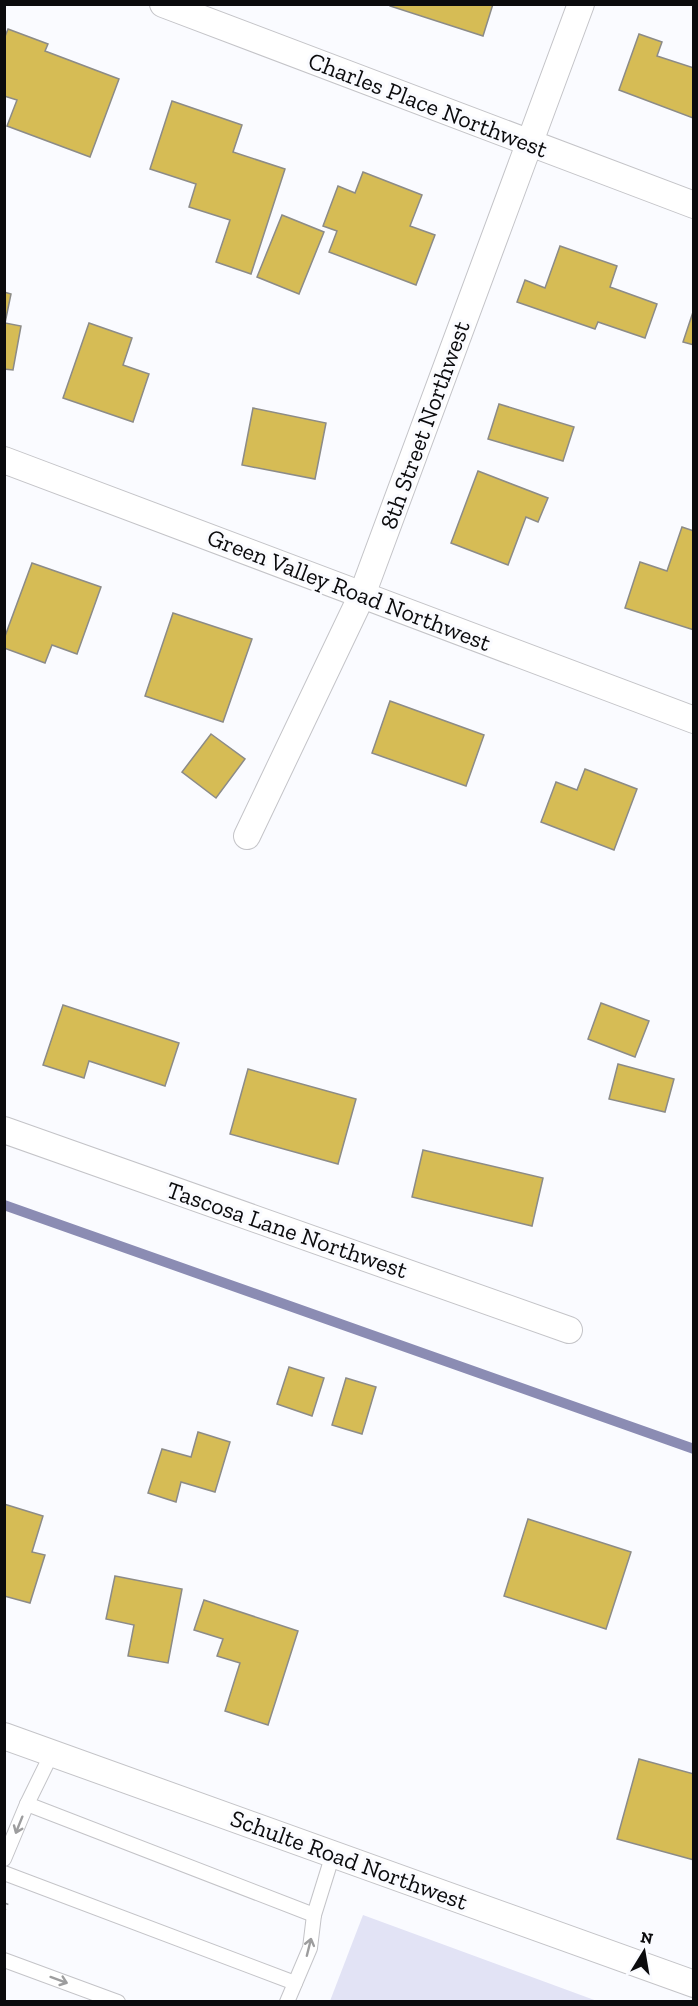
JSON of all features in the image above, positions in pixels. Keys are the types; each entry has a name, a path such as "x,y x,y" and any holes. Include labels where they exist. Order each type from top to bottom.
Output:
{"street":[{"name":"Charles Place Northwest","path":"163,4 693,206"},
{"name":"8th Street Northwest","path":"247,837 362,596 581,4"},
{"name":"Green Valley Road Northwest","path":"4,459 693,720"},
{"name":"Tascosa Lane Northwest","path":"4,1130 569,1329"},
{"name":"Schulte Road Northwest","path":"4,1736 693,1984"}],"lane":[{"path":"4,1859 52,1753"},
{"path":"27,1804 314,1915"},
{"path":"287,2001 310,1948 314,1915 333,1854"},
{"path":"4,1873 295,1983"},
{"path":"4,1960 118,2001"}],"shaded area":[{"path":"363,1915 597,2001 330,2001"}],"building":[{"path":"390,4 493,4 483,36 390,6"},
{"path":"8,29 48,44 45,51 119,79 90,157 7,126 17,100 4,96 4,39"},
{"path":"639,34 662,42 657,56 694,68 693,118 619,90"},
{"path":"172,101 242,125 233,152 285,169 251,274 216,262 230,220 189,207 196,184 150,169"},
{"path":"363,172 422,195 410,226 435,235 416,285 329,252 337,231 323,226 338,186 355,193"},
{"path":"282,215 324,232 299,294 257,277"},
{"path":"560,246 617,266 610,287 657,304 645,338 598,322 595,329 517,302 525,280 545,288"},
{"path":"4,292 11,294 5,323 21,326 13,370 4,369"},
{"path":"694,309 694,345 683,342"},
{"path":"89,323 132,338 123,365 149,374 133,422 63,398"},
{"path":"499,404 574,427 563,461 488,439"},
{"path":"253,408 326,423 315,479 242,465"},
{"path":"478,471 548,498 538,522 526,517 508,565 451,543"},
{"path":"682,527 694,531 694,630 625,608 640,562 667,571"},
{"path":"32,563 101,587 77,654 52,645 45,663 4,648 4,639"},
{"path":"173,613 252,639 223,722 145,696"},
{"path":"390,701 484,735 466,786 372,753"},
{"path":"211,734 245,759 216,798 182,772"},
{"path":"585,769 637,789 614,850 541,822 556,782 577,790"},
{"path":"601,1003 649,1021 635,1057 588,1039"},
{"path":"63,1005 179,1043 165,1086 89,1061 84,1078 43,1065"},
{"path":"618,1064 674,1079 665,1112 609,1099"},
{"path":"248,1069 356,1099 338,1164 230,1134"},
{"path":"423,1150 543,1178 532,1226 412,1197"},
{"path":"289,1367 324,1378 312,1416 277,1404"},
{"path":"346,1378 376,1387 362,1434 332,1425"},
{"path":"198,1432 230,1442 215,1492 181,1482 176,1502 148,1493 162,1449 191,1457"},
{"path":"4,1504 43,1516 32,1552 45,1555 30,1603 4,1596"},
{"path":"528,1519 631,1552 606,1629 504,1596"},
{"path":"115,1576 182,1589 168,1663 128,1656 134,1625 106,1619"},
{"path":"204,1600 298,1631 268,1725 225,1711 240,1663 217,1656 223,1639 194,1630"},
{"path":"639,1759 694,1774 694,1860 617,1839"}],"waterway":[{"path":"4,1205 694,1449"}]}
